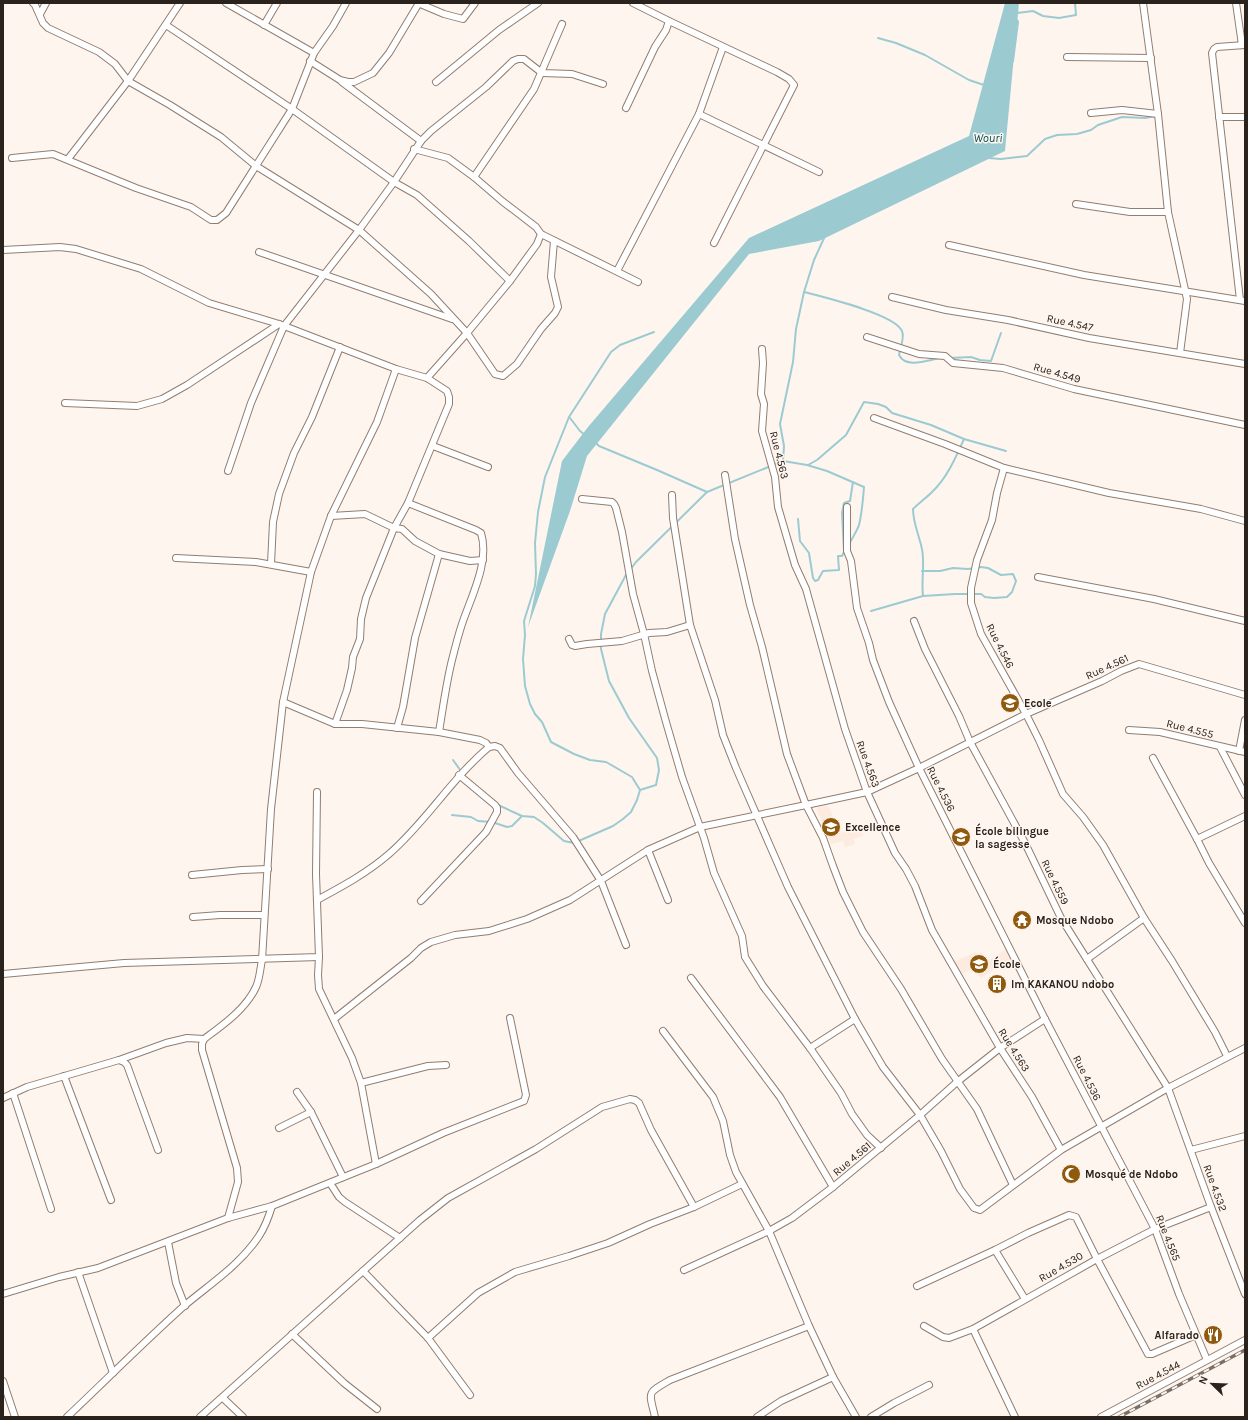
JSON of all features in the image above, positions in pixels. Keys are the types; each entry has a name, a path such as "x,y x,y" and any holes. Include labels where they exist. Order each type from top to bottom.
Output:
{"street":[{"path":"33,3 40,14 43,23 48,28 87,46 110,59 128,81 221,137 256,166 360,230 431,294 467,334 495,374 503,376 517,364 558,307 551,277 554,241"},
{"path":"40,14 46,3"},
{"path":"68,160 128,81 180,3"},
{"path":"226,3 314,53"},
{"path":"264,25 277,3"},
{"path":"12,158 53,154 136,188 191,207 211,220 217,220 226,213 292,109 314,53 333,26 346,3"},
{"path":"340,80 354,82 373,73 389,53 418,3 444,14 463,19 475,3"},
{"path":"436,82 499,30 538,3"},
{"path":"633,3 669,22 777,72 789,79 794,84 714,243"},
{"path":"1143,3 1158,114 1168,212 1182,284 1186,292 1187,299 1180,353"},
{"path":"949,245 1084,275 1243,301 1213,60 1214,49 1217,47 1243,45 1236,3"},
{"path":"626,108 655,47 666,30 669,22"},
{"path":"474,177 534,89 562,24"},
{"path":"166,25 292,109 394,182 417,195 469,241 510,281"},
{"path":"617,271 699,114 723,47"},
{"path":"1067,57 1151,58"},
{"path":"65,404 138,406 162,399 188,385 282,325 325,275 360,230 394,182 421,140 486,87 514,61 524,59 542,73 572,74 603,84"},
{"path":"310,61 340,80 421,140"},
{"path":"1091,113 1122,110 1158,114"},
{"path":"699,114 764,144 819,172"},
{"path":"1219,117 1245,117"},
{"path":"414,150 448,158 536,227 541,234 638,282"},
{"path":"1076,204 1130,212 1168,212"},
{"path":"427,378 467,334 510,281 537,244 541,234"},
{"path":"3,250 60,247 76,249 141,268 209,302 282,325 396,369 427,378 447,391 449,404 408,503 394,528 366,598 361,619 360,639 353,657 347,690 335,724"},
{"path":"259,252 453,319"},
{"name":"Rue 4.547","path":"892,297 946,310 1008,320 1089,338 1245,364"},
{"path":"228,471 251,403 282,325"},
{"name":"Rue 4.549","path":"867,337 919,354 945,356 953,363 1003,368 1074,389 1245,425"},
{"path":"271,564 273,522 279,494 294,453 312,417 340,347"},
{"name":"Rue 4.563","path":"762,349 763,363 761,394 764,404 762,431 775,477 778,508 795,565 806,589 845,729 867,792 895,853 915,886 932,930 1000,1048 1032,1097 1061,1150"},
{"path":"228,1218 238,1182 237,1168 202,1050 202,1044 204,1039 242,1008 256,988 262,960 271,809 283,702 311,572 331,516 377,422 396,369"},
{"path":"874,418 945,444 1004,468 1109,493 1201,509 1245,521"},
{"path":"432,446 488,467"},
{"name":"Rue 4.546","path":"1004,468 992,520 977,560 971,588 971,603 981,634 1026,714 1063,794 1083,817 1103,845 1144,918 1215,1032 1227,1056"},
{"path":"725,475 735,538 750,605 762,647 786,754 806,805 823,838 843,892 863,932 901,989 942,1059 977,1109 1013,1185"},
{"path":"672,495 673,518 690,624 715,700 723,735 757,816 788,887 855,1019 883,1067 920,1115 941,1151 960,1190 974,1208 980,1210 1061,1150 1168,1088 1245,1048"},
{"path":"582,499 606,501 614,504 622,532 633,594 666,722 682,777 700,827 714,873 742,936 745,957 763,986 810,1048 841,1093 852,1114 867,1135 881,1148"},
{"path":"408,503 481,533 483,539 483,560 472,598 461,625 451,662 444,695 439,732"},
{"name":"Rue 4.536","path":"847,507 847,551 851,561 857,608 869,643 872,660 889,702 919,768 1101,1127"},
{"path":"331,516 365,514 394,528 402,529 415,541 439,554 470,561 483,560"},
{"path":"398,728 415,638 439,554"},
{"path":"176,558 256,562 311,572"},
{"path":"1038,577 1124,592 1245,621"},
{"name":"Rue 4.559","path":"914,621 925,649 959,716 970,742 1025,843 1061,918 1168,1088"},
{"path":"569,639 572,645 575,646 622,641 644,634 667,632 690,624"},
{"name":"Rue 4.561","path":"1026,714 1139,664 1245,695"},
{"path":"283,702 335,724 362,724 439,732 480,740 486,743 489,747"},
{"path":"334,1019 411,958 421,948 431,942 455,935 489,931 527,919 570,900 648,850 700,827 867,792 919,768 1026,714"},
{"path":"1242,752 1245,720"},
{"name":"Rue 4.555","path":"1129,730 1160,732 1242,752"},
{"path":"317,900 358,878 390,853 419,823 459,775 489,747 495,746 500,748 518,773 573,837 601,881 626,945"},
{"path":"1220,747 1245,795"},
{"path":"1153,758 1209,863 1245,923"},
{"path":"421,901 486,832 497,812 497,808 494,804 459,775"},
{"path":"318,792 316,874 319,989 352,1058 361,1083 376,1164"},
{"path":"1197,839 1245,816"},
{"path":"648,850 668,900"},
{"path":"192,875 235,870 268,869"},
{"path":"193,917 220,915 264,915"},
{"path":"1087,959 1144,918"},
{"path":"3,974 124,963 262,960 319,957"},
{"name":"Rue 4.561","path":"691,978 780,1097 833,1187 920,1115 957,1082 1000,1048 1045,1019"},
{"path":"3,1294 78,1272 98,1268 228,1218 272,1206 376,1164 442,1133 524,1101 526,1095 510,1018"},
{"path":"810,1048 855,1019"},
{"path":"663,1031 713,1097 723,1121 730,1155 736,1172 769,1231 809,1326 833,1376 856,1417"},
{"path":"3,1098 27,1087 119,1060 166,1043 187,1038 204,1039"},
{"path":"119,1060 127,1065 158,1150"},
{"path":"361,1083 428,1066 446,1065"},
{"path":"64,1076 111,1200"},
{"name":"Rue 4.532","path":"1168,1088 1210,1207 1245,1294"},
{"path":"297,1092 311,1112 343,1177"},
{"path":"12,1093 51,1209"},
{"path":"200,1417 400,1238 448,1198 536,1149 602,1107 630,1099 639,1103 651,1130 694,1207"},
{"path":"279,1128 311,1112"},
{"name":"Rue 4.565","path":"1101,1127 1155,1229 1179,1294 1206,1360"},
{"path":"1191,1150 1245,1136"},
{"path":"330,1183 339,1197 345,1202 400,1238"},
{"path":"428,1338 478,1293 515,1272 608,1243 650,1224 694,1207 742,1184"},
{"path":"684,1270 769,1231 792,1218 833,1187"},
{"path":"68,1417 185,1306 216,1282 249,1250 260,1235 272,1206"},
{"name":"Rue 4.530","path":"924,1326 943,1337 949,1338 973,1329 1097,1259 1155,1229 1210,1207"},
{"path":"917,1286 1069,1215 1076,1217 1148,1354 1152,1354 1196,1335"},
{"path":"168,1242 176,1283 185,1306"},
{"path":"995,1250 1025,1299"},
{"path":"363,1271 428,1338 470,1395"},
{"path":"78,1272 113,1373"},
{"path":"655,1417 650,1396 653,1390 670,1380 809,1326"},
{"path":"973,1329 1015,1417"},
{"path":"292,1334 344,1383 377,1409"},
{"name":"Rue 4.544","path":"1101,1417 1245,1340"},
{"path":"757,1417 781,1401 833,1376"},
{"path":"3,1381 5,1395 16,1417"},
{"path":"871,1417 929,1385"},
{"path":"223,1398 243,1417"}],"shaded area":[{"name":"Ecole","path":"1010,694 1018,706 1011,712 1002,700"},
{"name":"Excellence","path":"826,805 829,807 840,833 854,829 854,825 859,824 863,836 854,839 855,844 845,847 843,841 831,844 816,808"},
{"name":"École","path":"1006,949 1011,959 981,978 975,969 979,966 960,975 953,962 976,952 977,954 982,952 986,962"}],"water":[{"name":"Wouri","path":"1005,3 1019,3 1005,151 819,241 749,254 587,456 570,511 528,627 562,461 588,427 749,238 969,136"}],"waterway":[{"path":"1017,13 1033,11 1043,16 1059,18 1076,15 1075,3"},
{"path":"1013,61 1017,20"},
{"path":"878,38 896,43 925,55 969,80 984,85"},
{"path":"988,158 1001,159 1027,156 1045,139 1057,135 1077,134 1091,130 1098,125 1122,117 1145,118 1156,116"},
{"path":"783,461 784,446 780,424 793,362 796,329 804,292 814,260 825,236"},
{"path":"804,292 858,307 886,318 897,325 903,334 899,355 907,362 924,362 940,358"},
{"path":"496,804 522,816 534,817 564,841 574,843 613,826 631,812 637,800 640,790 632,777 606,762 590,760 574,754 551,742 542,722 535,714 530,704 525,686 523,659 525,635 524,621 535,586 535,543 538,512 545,477 569,417 611,352 620,345 654,332"},
{"path":"950,358 971,357 991,361 1001,333"},
{"path":"808,465 817,460 846,435 864,402 878,404 886,407 892,413 931,425 964,439 1006,451"},
{"path":"570,418 585,435"},
{"path":"923,596 923,555 913,509 932,492 942,480 951,467 964,439"},
{"path":"595,442 599,446 707,492"},
{"path":"630,570 636,562 707,492 783,461 807,465 827,471 864,487 859,525 849,545"},
{"path":"844,552 842,513 844,503 850,501 853,482"},
{"path":"798,519 800,541 809,553 813,578 815,581 818,580 823,571 839,570 838,556 842,556 845,552"},
{"path":"871,611 923,596 981,594 985,597 1007,597 1012,592 1016,581 1013,574 1001,575 988,568 981,567 968,569 953,568 940,571 922,571"},
{"path":"627,573 605,614 601,634 601,649 609,681 629,718 657,758 659,770 656,785 640,790"},
{"path":"453,760 466,778"},
{"path":"452,815 471,817 478,821 492,822 507,827 512,826 522,816"}],"railway":[{"path":"1119,1417 1245,1350"}],"place":[{"name":"Ecole","path":"1010,703"},
{"name":"Excellence","path":"831,827"},
{"name":"École bilingue la sagesse","path":"961,837"},
{"name":"Mosque Ndobo","path":"1022,920"},
{"name":"École","path":"979,964"},
{"name":"Im KAKANOU ndobo","path":"997,984"},
{"name":"Mosqué de Ndobo","path":"1071,1174"},
{"name":"Alfarado","path":"1213,1335"}]}
